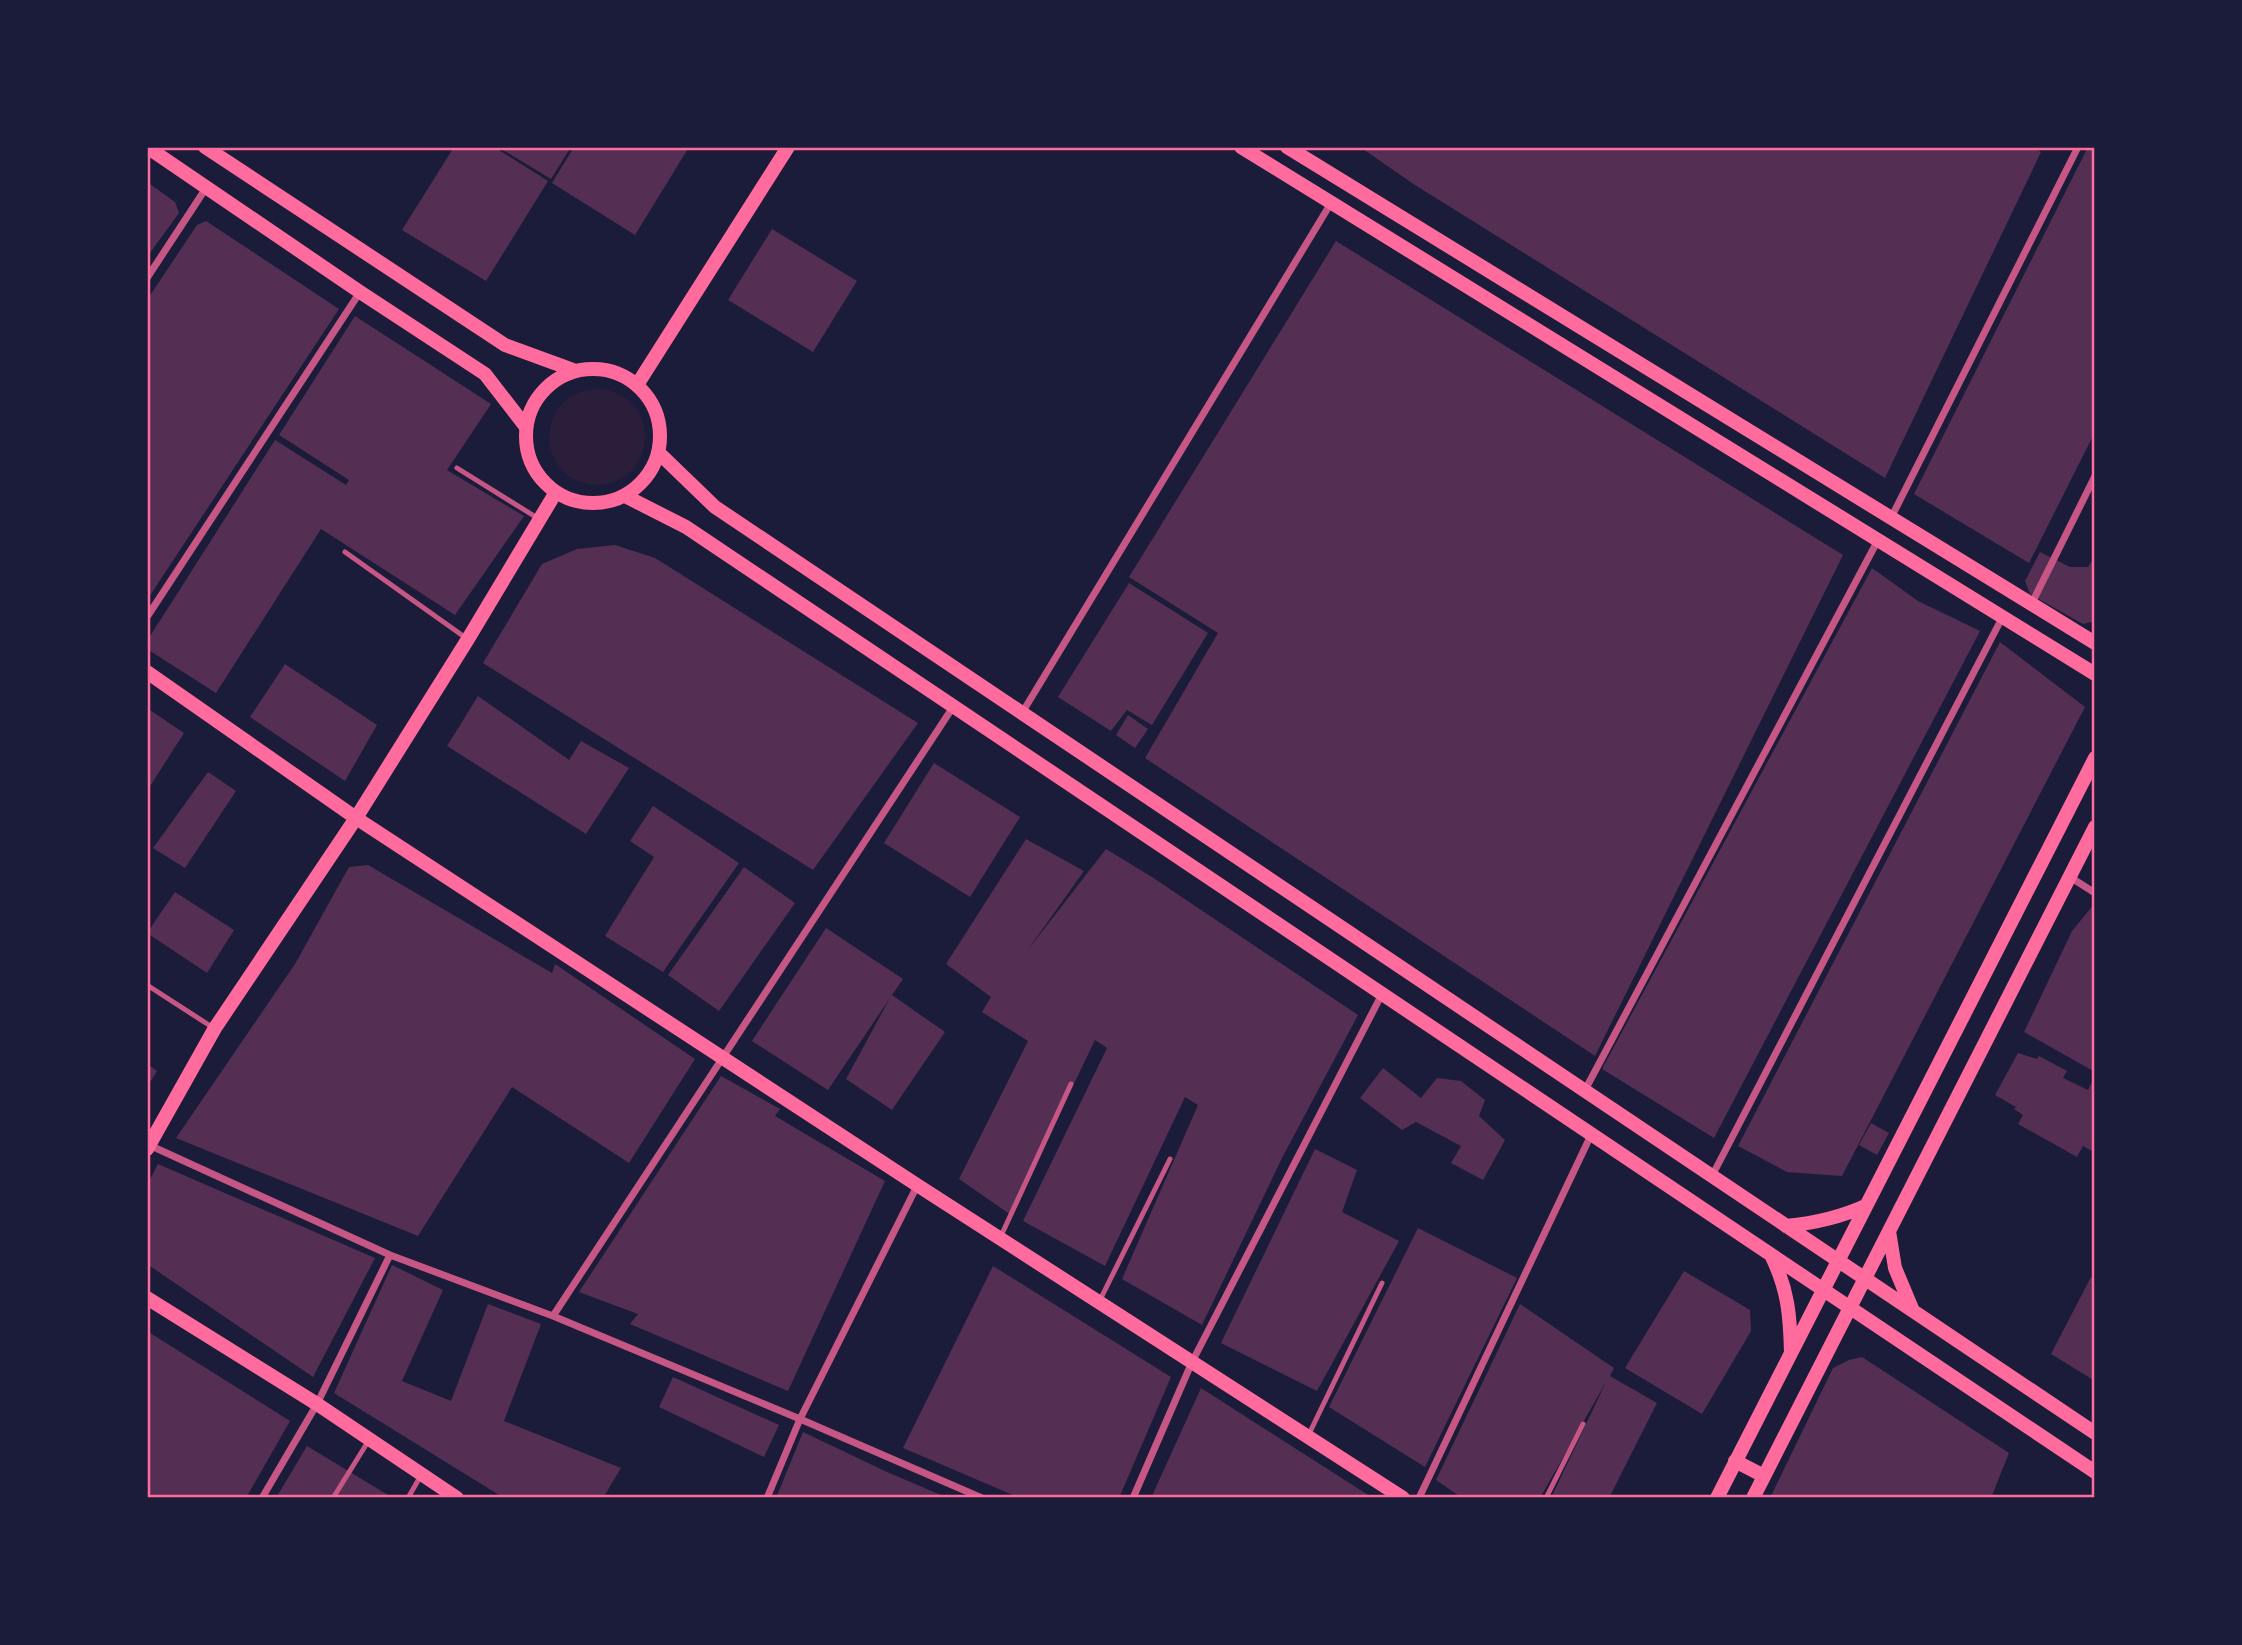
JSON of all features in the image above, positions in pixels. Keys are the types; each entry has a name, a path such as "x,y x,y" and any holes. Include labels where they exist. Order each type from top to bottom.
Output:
{"main road":[{"path":"147,147 485,374 526,427"},
{"path":"205,147 505,345 576,371"},
{"path":"637,385 788,147"},
{"path":"1241,147 2095,674"},
{"path":"1287,147 2095,643"},
{"path":"595,369 614,372 637,385 653,404 661,436 659,453 652,470 640,485 625,496 608,502 590,503 572,500 541,480 531,464 526,446 526,427 531,408 542,391 558,378 576,371 595,369"},
{"path":"659,453 715,507 2095,1433"},
{"path":"148,1147 215,1028 356,818 556,492"},
{"path":"625,496 686,527 2095,1472"},
{"path":"147,672 356,818 1403,1498"},
{"path":"1717,1498 2095,758"},
{"path":"1753,1498 2095,827"},
{"path":"1786,1226 1819,1222 1866,1206"},
{"path":"1889,1231 1895,1268 1913,1312"},
{"path":"1772,1255 1788,1301 1791,1355"},
{"path":"147,1298 317,1404 457,1498"},
{"path":"1735,1461 1764,1476"}],"street":[{"path":"1891,518 2078,147"},
{"path":"147,278 206,187"},
{"path":"1022,713 1331,202"},
{"path":"147,617 360,292"},
{"path":"2032,603 2095,476"},
{"path":"1585,1090 1878,540"},
{"path":"1712,1176 2002,618"},
{"path":"553,1316 954,706"},
{"path":"2069,877 2095,892"},
{"path":"1133,1498 1192,1362 1382,994"},
{"path":"1419,1498 1591,1134"},
{"path":"148,1147 390,1255 553,1316 982,1498"},
{"path":"767,1498 800,1419 918,1185"},
{"path":"262,1498 317,1404 390,1255"}],"lane":[{"path":"457,468 539,519"},
{"path":"345,552 468,639"},
{"path":"147,985 215,1028"},
{"path":"1000,1238 1071,1084"},
{"path":"1099,1302 1170,1159"},
{"path":"1307,1436 1382,1283"},
{"path":"1546,1498 1583,1424"},
{"path":"333,1498 369,1440"},
{"path":"408,1498 422,1474"}],"shaded area":[{"path":"597,389 615,393 631,403 641,419 645,437 641,455 631,471 615,481 597,485 579,481 563,471 553,455 549,437 553,419 563,403 579,393"}],"building":[{"path":"454,147 494,147 548,181 486,281 402,230"},
{"path":"498,147 571,147 551,179"},
{"path":"574,147 689,147 635,235 552,183"},
{"path":"1360,147 2032,147 2041,152 1885,478 1415,185"},
{"path":"2088,147 2095,147 2095,432 2029,563 1914,494"},
{"path":"147,182 175,202 179,213 147,257"},
{"path":"206,221 339,309 147,600 147,300 197,225"},
{"path":"772,229 857,281 813,352 728,300"},
{"path":"1336,241 1843,555 1595,1056 1145,758 1218,633 1129,577"},
{"path":"355,316 491,404 447,470 524,516 455,615 321,529 216,693 147,649 147,641 275,440 346,485 349,480 279,435"},
{"path":"615,545 655,558 918,723 813,870 483,663 542,564 577,549"},
{"path":"2040,552 2070,567 2088,567 2095,556 2095,621 2083,624 2030,594 2025,581"},
{"path":"1872,568 1918,601 1980,631 1714,1138 1602,1069"},
{"path":"1129,583 1208,633 1152,725 1127,710 1111,731 1058,697"},
{"path":"2000,642 2085,707 1842,1176 1787,1172 1738,1146"},
{"path":"285,664 377,725 345,781 250,717"},
{"path":"478,696 569,760 581,741 629,768 586,834 447,746"},
{"path":"147,708 184,733 147,791"},
{"path":"1128,715 1148,729 1135,748 1116,735"},
{"path":"934,763 1020,817 970,897 884,843"},
{"path":"208,772 236,791 185,868 153,848"},
{"path":"653,806 739,863 663,972 605,936 654,857 630,841"},
{"path":"1026,839 1084,871 1027,951 1106,849 1358,1015 1282,1158 1202,1325 1122,1279 1198,1105 1185,1097 1105,1266 1023,1221 1107,1048 1095,1040 1011,1215 959,1179 1028,1041 982,1012 991,997 946,964"},
{"path":"368,865 552,973 555,964 695,1059 629,1163 512,1087 418,1236 176,1138 295,964 349,867"},
{"path":"744,867 795,903 719,1011 668,975"},
{"path":"175,892 234,930 207,973 147,933"},
{"path":"2095,903 2095,1072 2024,1032 2072,931"},
{"path":"826,928 903,979 892,995 945,1032 892,1110 846,1079 890,998 828,1090 752,1041"},
{"path":"2018,1053 2037,1059 2039,1056 2067,1071 2063,1078 2088,1090 2092,1082 2095,1084 2095,1146 2092,1151 2083,1146 2077,1157 2018,1124 2023,1115 2014,1109 2016,1107 1995,1095"},
{"path":"147,1064 157,1071 147,1087"},
{"path":"1383,1068 1421,1098 1437,1078 1461,1081 1485,1100 1479,1116 1505,1140 1483,1180 1451,1163 1461,1146 1416,1122 1402,1130 1360,1098"},
{"path":"721,1076 780,1109 775,1116 885,1181 788,1391 630,1324 638,1314 579,1292"},
{"path":"1871,1123 1889,1133 1877,1155 1859,1145"},
{"path":"1315,1149 1357,1170 1342,1212 1399,1241 1317,1391 1221,1343"},
{"path":"158,1164 375,1258 313,1377 147,1264 147,1185"},
{"path":"1418,1228 1517,1278 1425,1467 1329,1407"},
{"path":"392,1265 443,1290 402,1381 451,1401 488,1304 541,1324 504,1421 621,1468 603,1498 504,1498 334,1393"},
{"path":"993,1266 1171,1377 1119,1498 1020,1498 903,1448"},
{"path":"1684,1271 1750,1310 1751,1331 1702,1414 1625,1368"},
{"path":"2091,1277 2095,1280 2095,1381 2051,1354"},
{"path":"1520,1304 1614,1368 1610,1376 1657,1403 1609,1498 1551,1498 1606,1382 1540,1498 1462,1498 1436,1480"},
{"path":"147,1331 290,1421 246,1498 147,1498"},
{"path":"1862,1357 2009,1453 1991,1498 1770,1498 1833,1368"},
{"path":"673,1377 779,1425 764,1457 659,1407"},
{"path":"1201,1388 1373,1498 1151,1498"},
{"path":"803,1432 887,1472 948,1498 776,1498"},
{"path":"307,1446 393,1498 276,1498"}]}
